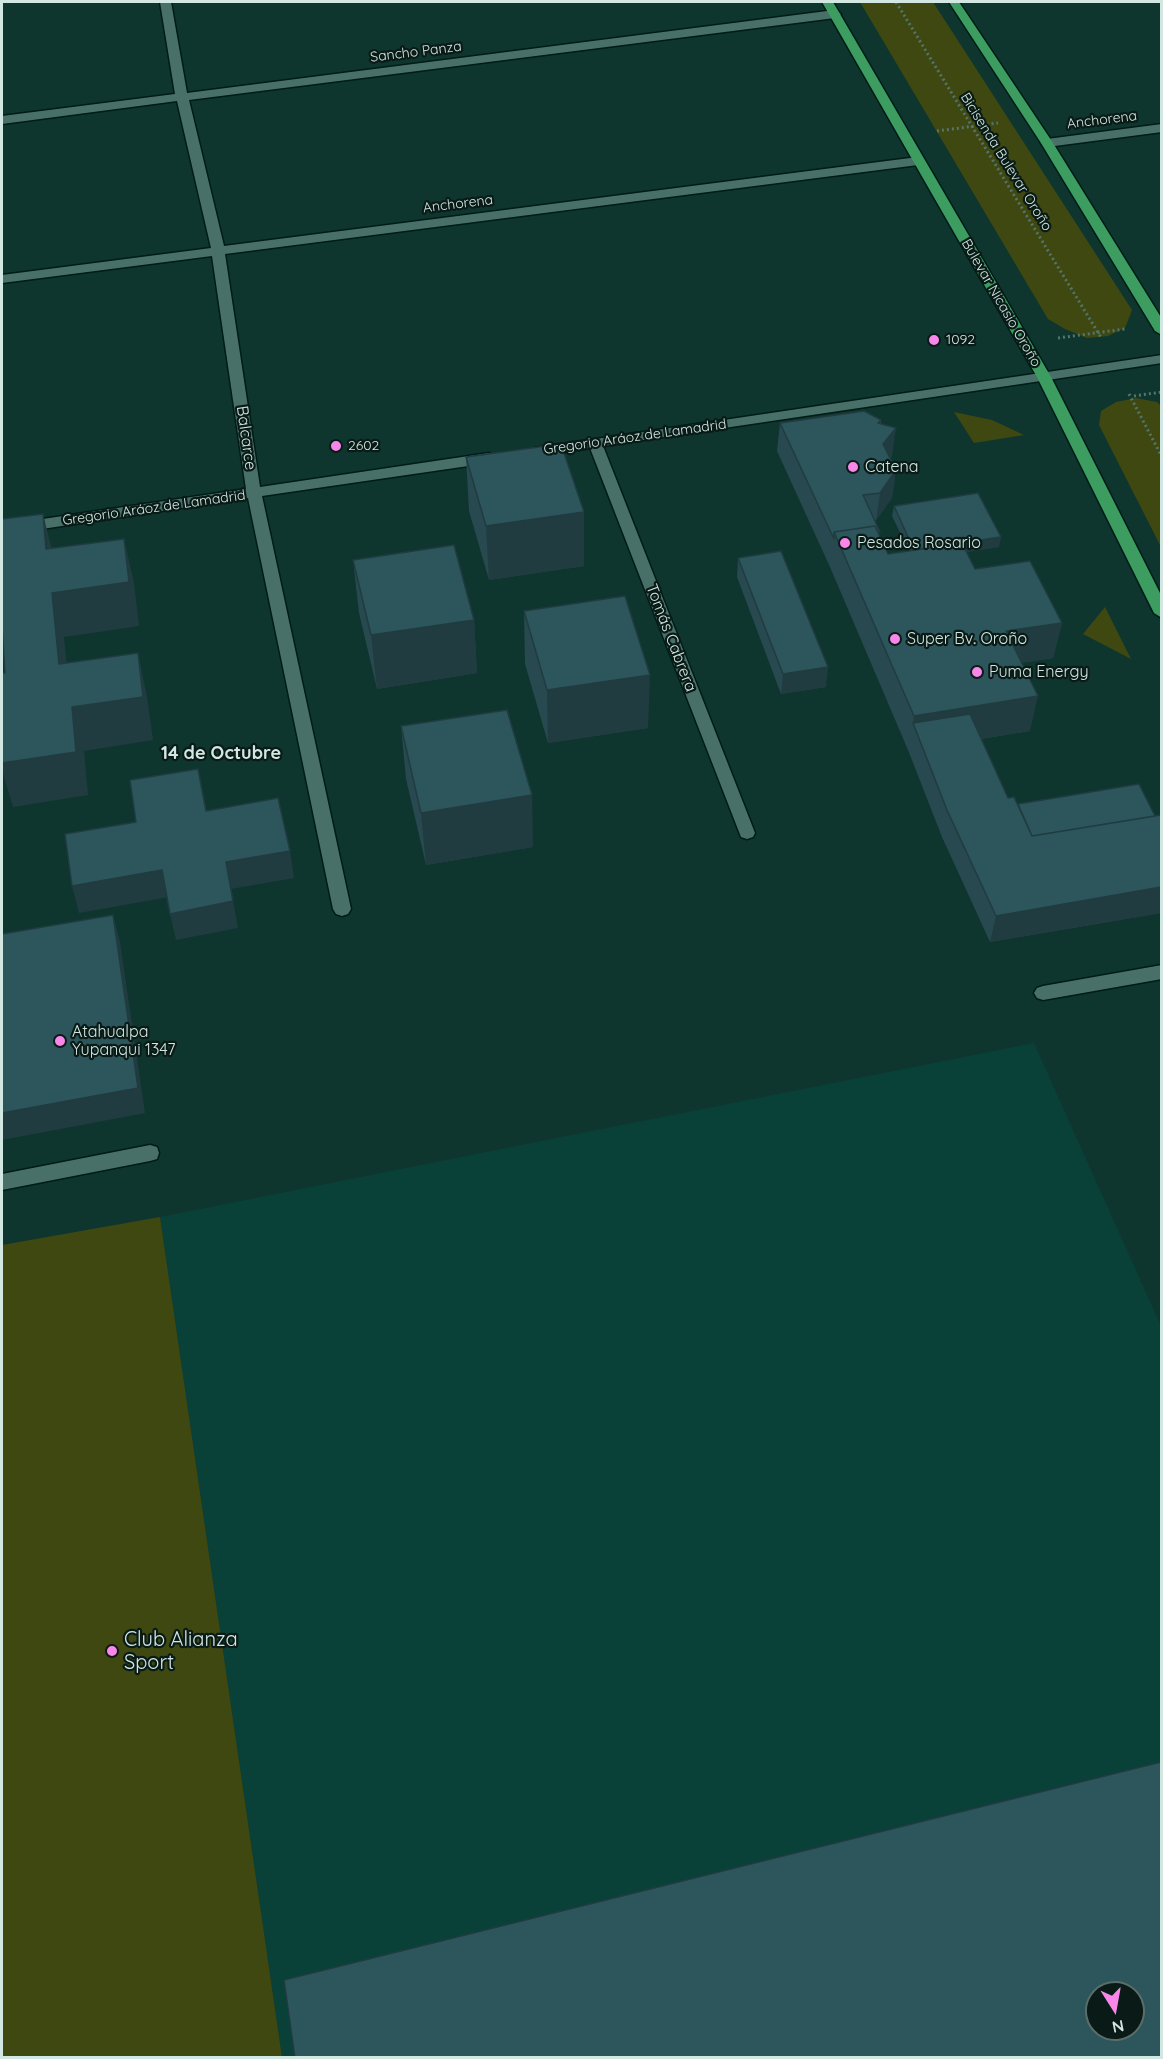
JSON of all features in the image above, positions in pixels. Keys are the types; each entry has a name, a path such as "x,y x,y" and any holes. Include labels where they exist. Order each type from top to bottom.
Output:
{"main road":[{"name":"Bulevar Nicasio Oroño","path":"827,2 1044,377 1161,613"},
{"path":"954,2 1047,143 1160,328"}],"street":[{"name":"Balcarce","path":"165,2 182,98 218,250 254,493 342,909"},
{"name":"Sancho Panza","path":"2,120 835,14"},
{"name":"Anchorena","path":"1047,143 1161,128"},
{"name":"Anchorena","path":"2,279 918,161"},
{"name":"Gregorio Aráoz de Lamadrid","path":"524,453 1161,358"},
{"name":"Tomás Cabrera","path":"595,442 747,833"},
{"name":"Gregorio Aráoz de Lamadrid","path":"2,530 501,456"},
{"path":"1043,993 1161,972"},
{"path":"2,1182 150,1153"}],"path":[{"name":"Bicisenda Bulevar Oroño","path":"896,2 1099,333"},
{"path":"903,135 1031,119"},
{"path":"1025,343 1160,328"},
{"path":"1130,396 1161,457"}],"shaded area":[{"path":"1034,1043 1161,1326 1161,2057 282,2057 160,1217"}],"green space":[{"path":"860,2 933,2 1132,310 1125,328 1108,336 1087,338 1048,319"},
{"path":"1136,398 1157,402 1161,406 1161,547 1099,425 1101,411 1116,402"},
{"path":"954,412 992,420 1024,435 974,443"},
{"path":"1105,607 1131,659 1083,634"},
{"name":"Club Alianza Sport","path":"160,1217 282,2057 2,2057 2,1245"}],"building":[{"path":"864,411 881,420 878,423 896,428 883,444 896,470 880,493 863,495 880,532 875,526 834,532 834,539 780,423"},
{"path":"561,444 584,512 486,526 466,457"},
{"path":"978,493 1001,537 914,550 894,506"},
{"path":"43,514 46,549 124,539 129,582 52,593 59,664 138,653 143,697 72,707 76,752 2,763 2,673 5,673 2,628 2,519"},
{"path":"875,526 888,554 962,543 975,569 1030,561 1062,623 1006,631 1038,696 914,716 834,532"},
{"path":"454,545 474,620 371,635 353,560"},
{"path":"781,551 828,667 783,674 738,558"},
{"path":"625,596 650,675 547,690 524,611"},
{"path":"507,710 532,795 421,813 401,726"},
{"path":"970,714 1008,798 1014,797 1032,836 1161,815 1161,887 996,916 947,810 913,723"},
{"path":"198,769 206,811 278,798 290,851 226,862 233,901 170,914 162,870 72,886 65,834 136,822 130,780"},
{"path":"1139,784 1155,816 1032,836 1018,804"},
{"path":"113,915 138,1088 2,1113 2,934"},
{"path":"1161,1762 1161,2058 295,2058 284,1980"}],"place":[{"name":"1092","path":"934,340"},
{"name":"2602","path":"336,446"},
{"name":"Catena","path":"853,467"},
{"name":"Pesados Rosario","path":"845,543"},
{"name":"Super Bv. Oroño","path":"895,639"},
{"name":"Puma Energy","path":"977,672"},
{"name":"Atahualpa Yupanqui 1347","path":"60,1041"},
{"name":"Club Alianza Sport","path":"112,1651"}],"district":[{"name":"14 de Octubre","path":"221,754"}]}
